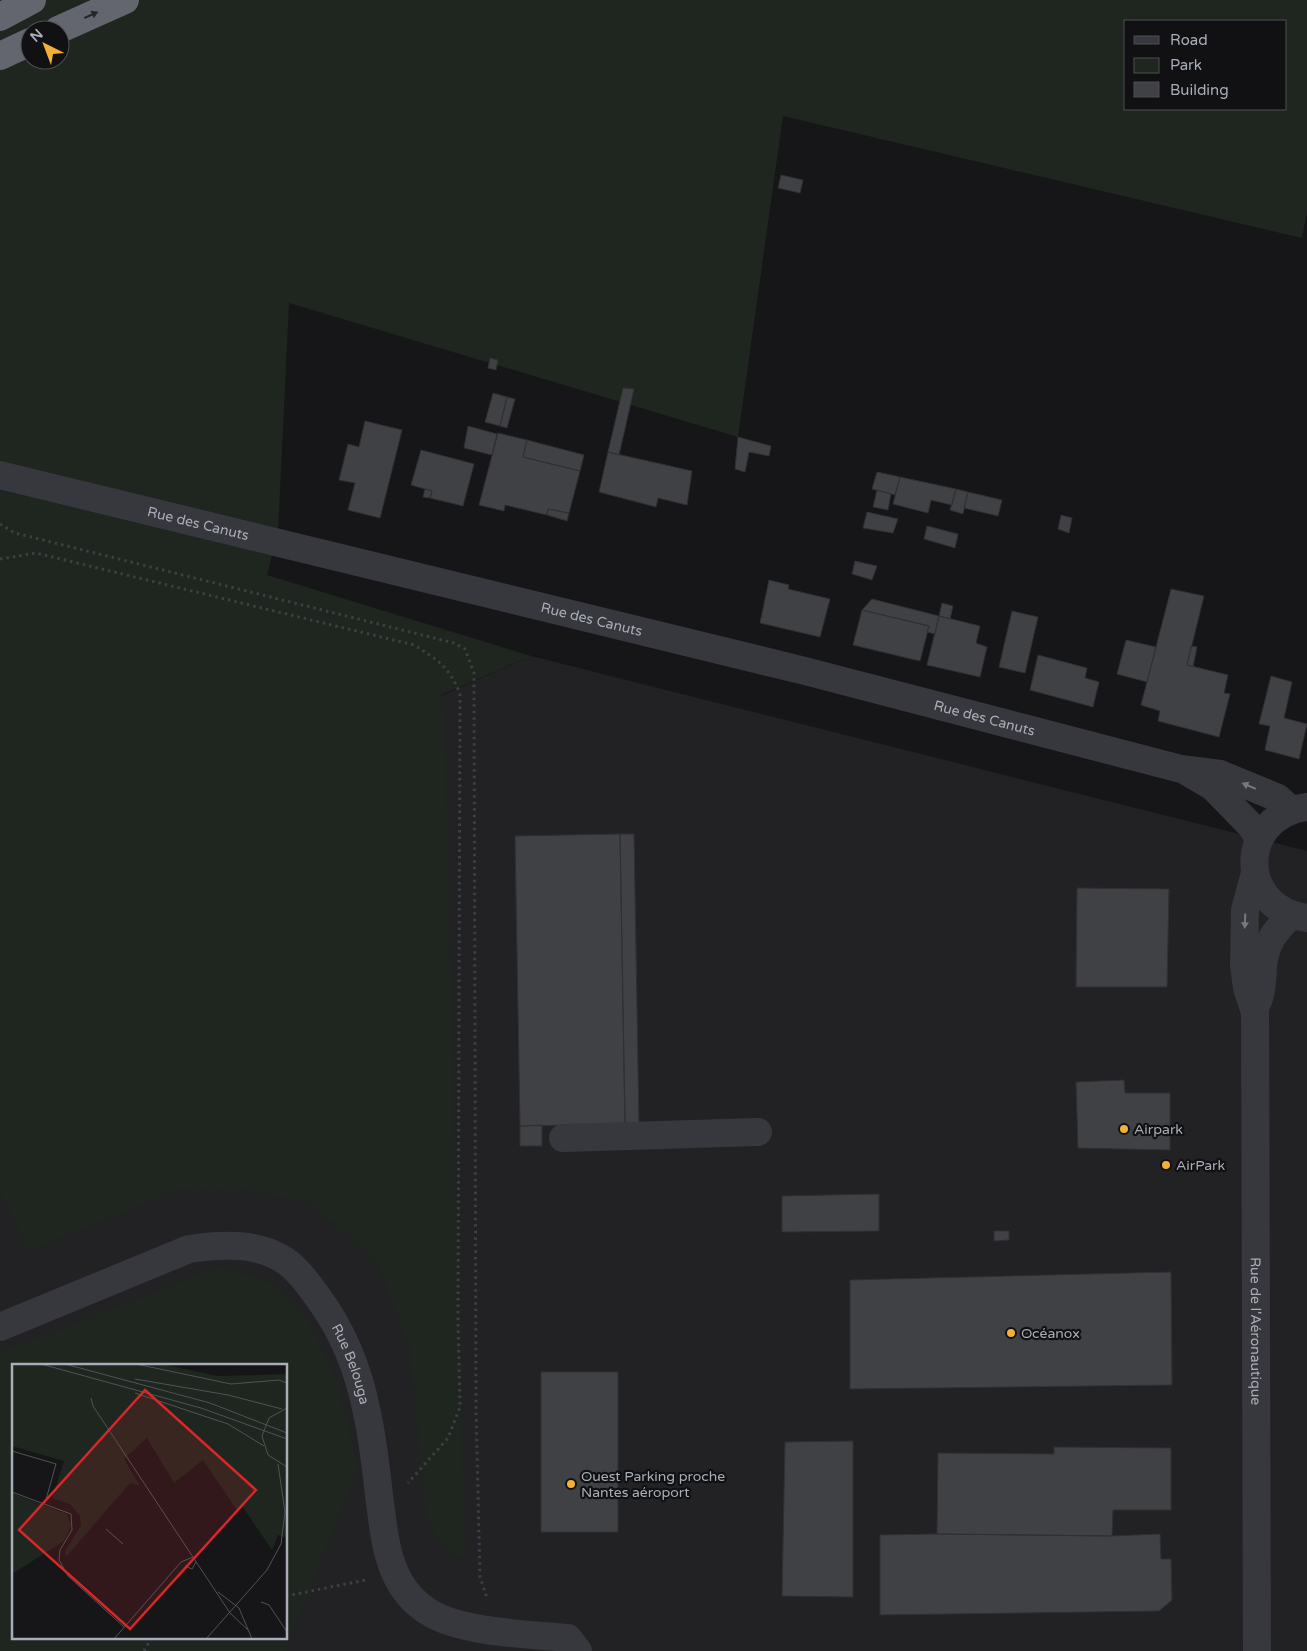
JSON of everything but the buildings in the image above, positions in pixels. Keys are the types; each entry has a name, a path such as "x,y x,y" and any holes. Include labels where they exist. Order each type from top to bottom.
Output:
{"highway":[{"path":"0,16 32,0"},
{"path":"70,25 125,0"},
{"path":"0,56 20,47"}],"street":[{"name":"Rue des Canuts","path":"0,475 805,671 1182,769 1220,774 1278,798 1299,809"},
{"name":"Rue des Canuts","path":"1182,769 1213,788 1251,826 1259,839"},
{"path":"1299,809 1278,817 1267,827 1259,839 1255,850 1255,873 1260,887 1268,899 1278,908 1299,916"},
{"name":"Rue de l'Aéronautique","path":"1255,873 1246,910 1244,965 1247,988 1255,1012 1257,1651"},
{"name":"Rue de l'Aéronautique","path":"1255,1012 1263,988 1263,964 1275,932 1299,916"},
{"path":"563,1138 758,1132"},
{"name":"Rue Belouga","path":"2,1321 189,1249 210,1246 244,1246 265,1252 288,1263 312,1289 330,1314 347,1344 368,1414 386,1547 394,1574 402,1588 431,1614 456,1624 568,1638 578,1651"}],"path":[{"path":"0,524 15,533 445,640 465,649 474,673 476,1411 480,1576 496,1630"},
{"path":"0,559 36,553 414,645 439,660 453,678 460,692 458,1319 460,1407 448,1438 381,1512"},
{"path":"288,1596 394,1574"},
{"path":"144,1651 151,1638"}],"shaded area":[{"path":"531,656 1307,851 1307,1651 0,1651 0,891"}],"green space":[{"path":"0,0 1307,0 1307,212 1302,238 783,116 738,437 289,303 278,532 267,575 531,656 441,695 446,764 465,1556 452,1555 427,1522 409,1345 378,1265 312,1203 253,1191 177,1190 28,1251 0,1191"},
{"path":"217,1268 262,1278 288,1295 312,1326 339,1387 358,1467 285,1651 0,1651 0,1353"}],"place":[{"name":"Airpark","path":"1124,1129"},
{"name":"AirPark","path":"1166,1165"},
{"name":"Océanox","path":"1011,1333"},
{"name":"Ouest Parking proche Nantes aéroport","path":"571,1484"}]}
